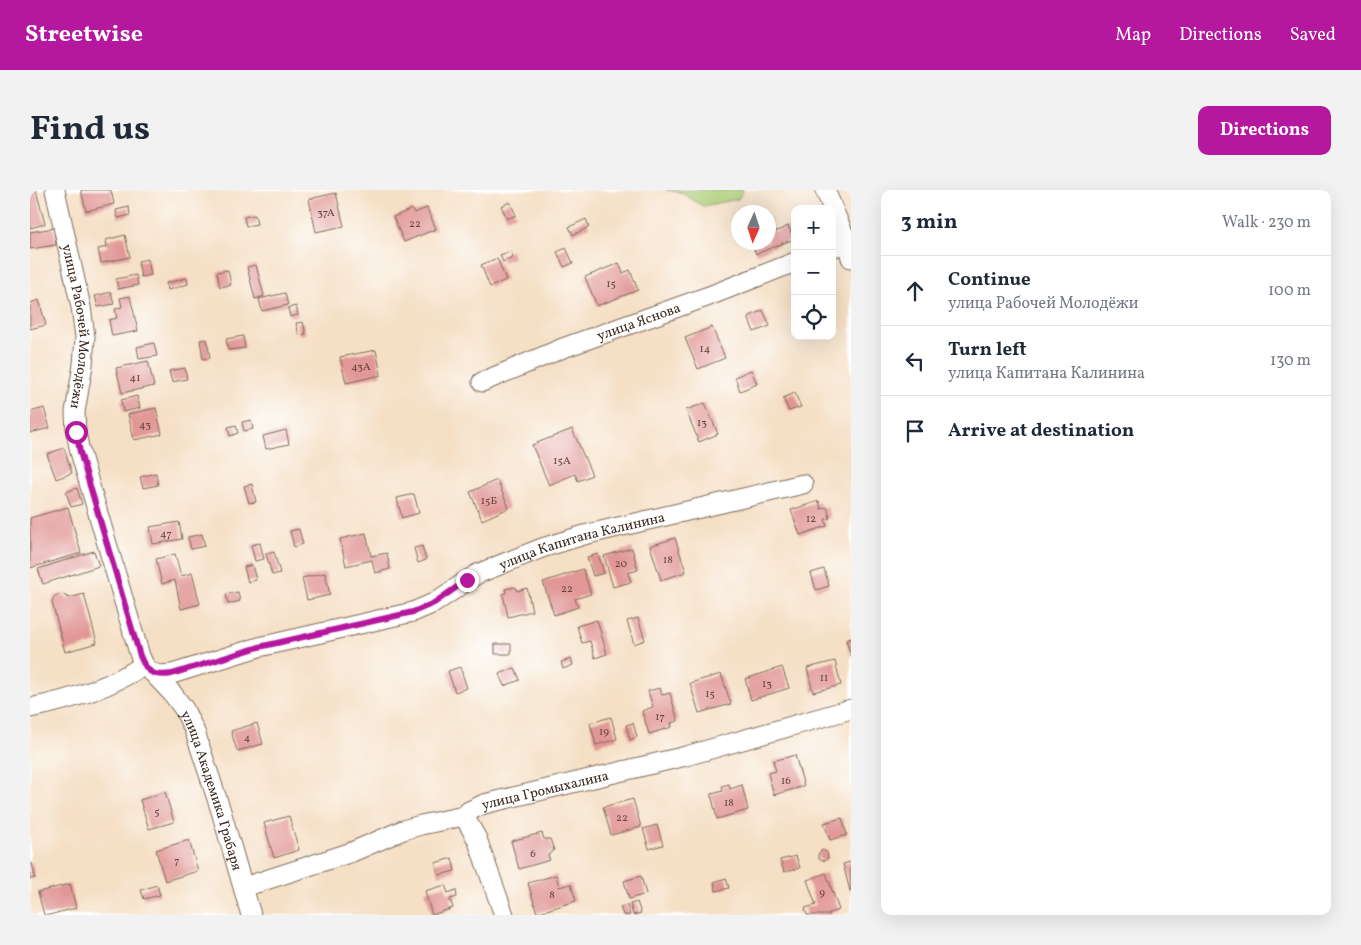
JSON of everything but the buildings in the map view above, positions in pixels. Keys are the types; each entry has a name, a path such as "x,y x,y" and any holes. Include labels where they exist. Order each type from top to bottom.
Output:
{"street":[{"name":"улица Рабочей Молодёжи","path":"55,190 81,307 85,336 76,412 76,432 80,452 149,670"},
{"path":"825,190 845,247"},
{"name":"улица Яснова","path":"482,382 563,348 708,296 791,264"},
{"name":"улица Капитана Калинина","path":"30,708 96,691 127,676 149,670 163,676 259,647 413,612 434,603 477,574 542,548 584,535 803,484"},
{"name":"улица Академика Грабаря","path":"149,670 172,693 184,709 195,732 252,915"},
{"name":"улица Громыхалина","path":"244,887 352,852 403,830 464,816 469,811 484,804 686,756 851,709"},
{"path":"464,816 477,840 504,915"}],"green space":[{"path":"666,190 743,191 738,199 703,206 680,192"}],"route":[{"path":"76,432 80,452 140,656 144,665 155,675 172,674 259,647 413,612 434,603 467,580"}]}
